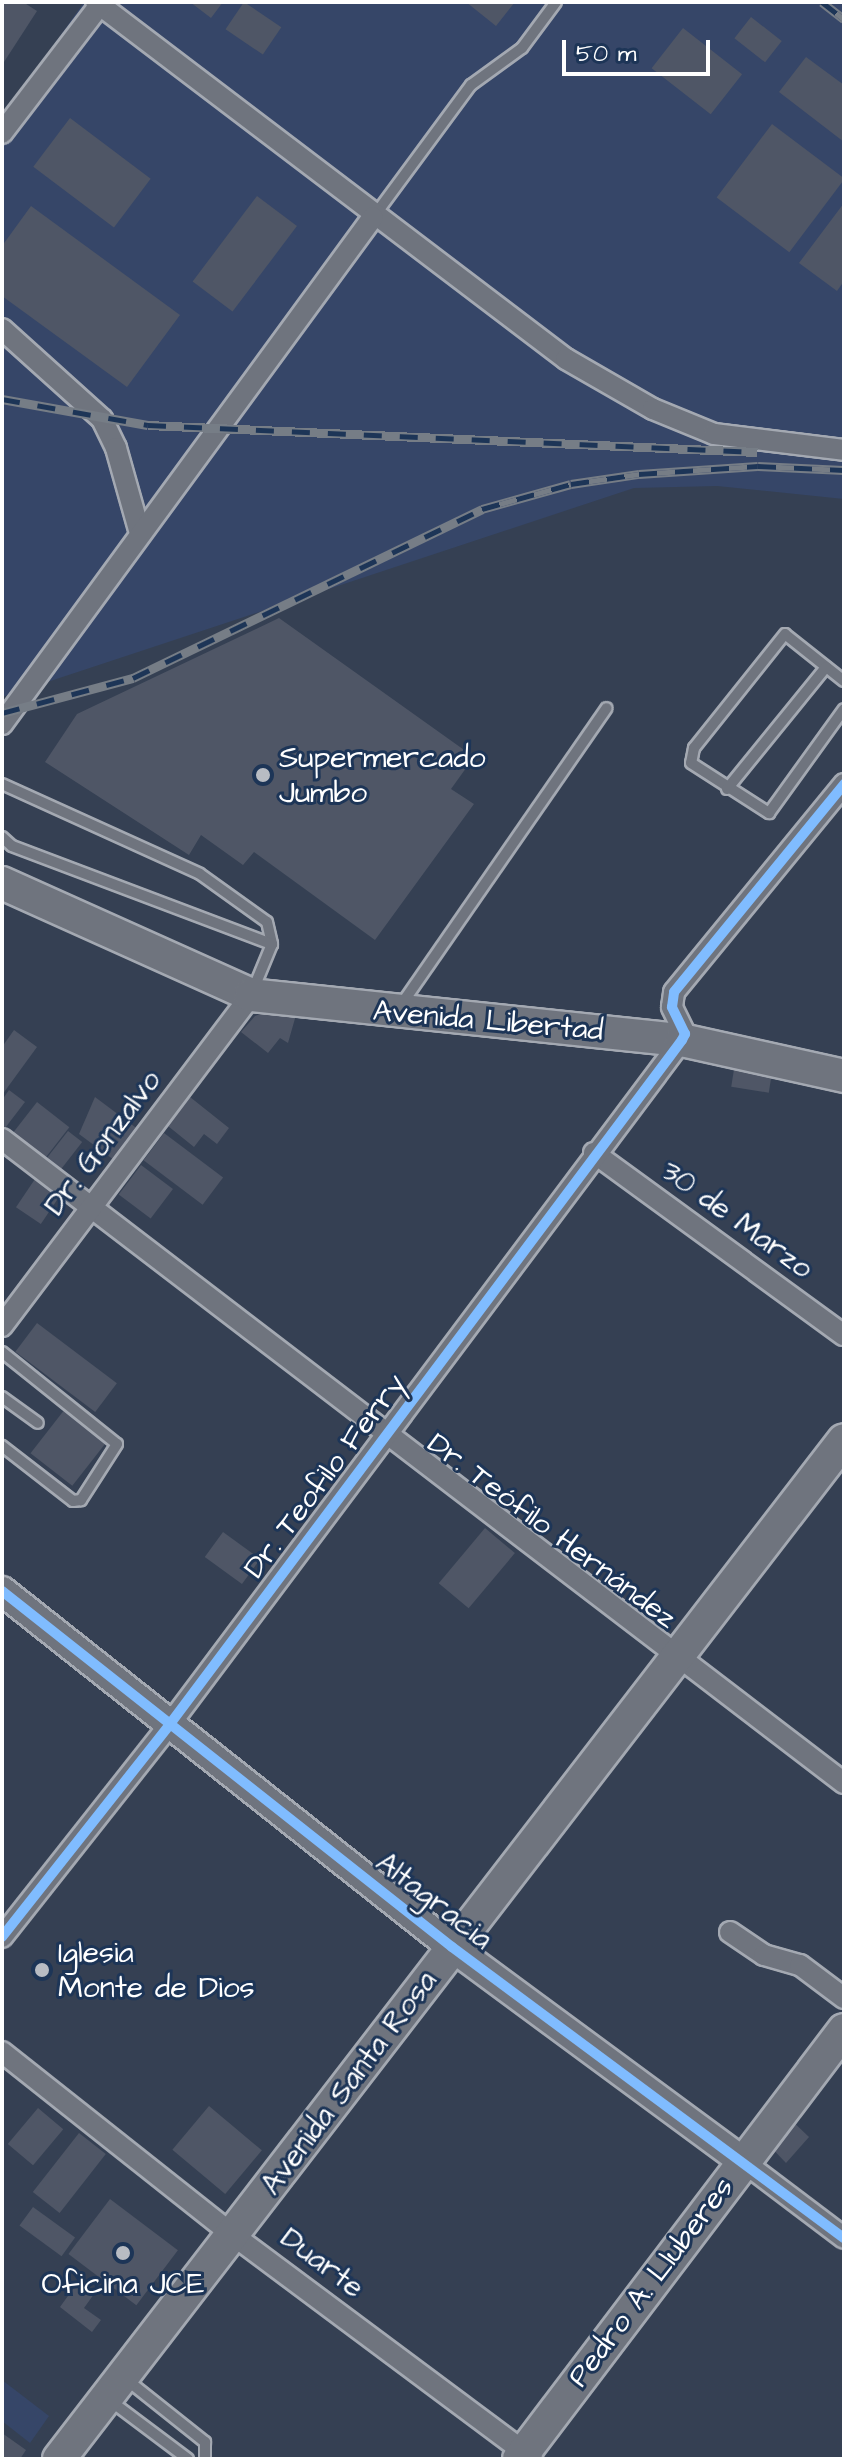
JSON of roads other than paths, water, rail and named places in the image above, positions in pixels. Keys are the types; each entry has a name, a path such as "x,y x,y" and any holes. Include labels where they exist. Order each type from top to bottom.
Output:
{"main road":[{"name":"Avenida Libertad","path":"2,883 251,995 396,1013 682,1040 844,1076"},
{"name":"Avenida Libertad","path":"2,906 139,945"},
{"name":"Avenida Santa Rosa","path":"59,2459 844,1440"},
{"name":"Pedro A. Lluberes","path":"526,2457 741,2160 844,2030"}],"street":[{"path":"2,133 99,3 373,217 566,359 653,409 714,434 844,450"},
{"path":"2,724 139,530 373,217"},
{"path":"2,329 102,419 116,448 139,530"},
{"path":"682,1040 674,992 844,784"},
{"name":"Dr. Gonzalvo","path":"2,1326 251,995"},
{"name":"Dr. Teofilo Ferry","path":"2,1937 170,1724 594,1153 682,1040"},
{"name":"Dr. Teófilo Hernández","path":"2,1139 386,1436 844,1783"},
{"name":"30 de Marzo","path":"594,1153 844,1335"},
{"name":"Altagracia","path":"2,1591 452,1947 844,2238"},
{"path":"730,1932 764,1955 800,1965 844,1998"},
{"name":"Duarte","path":"2,2052 233,2235 526,2457"}],"lane":[{"path":"373,217 471,85 522,48 556,2"},
{"path":"844,681 785,634 694,748 691,763 727,789 769,813 844,709"},
{"path":"727,789 826,667"},
{"path":"396,1013 607,708"},
{"path":"2,784 200,874 267,922 272,944 251,995"},
{"path":"2,837 12,846 272,944"},
{"path":"2,1352 117,1444 108,1465 73,1501 2,1446"},
{"path":"2,1397 38,1423"},
{"path":"115,2387 188,2459"},
{"path":"115,2387 205,2442 205,2459"}],"railway":[{"path":"822,2 844,19"},
{"path":"2,399 148,425 757,452"},
{"path":"2,713 133,678 482,509 571,484 639,474 758,466 844,470"}],"place":[{"name":"Supermercado Jumbo","path":"263,775"},
{"name":"Iglesia Monte de Dios","path":"42,1970"},
{"name":"Oficina JCE","path":"123,2253"}]}
